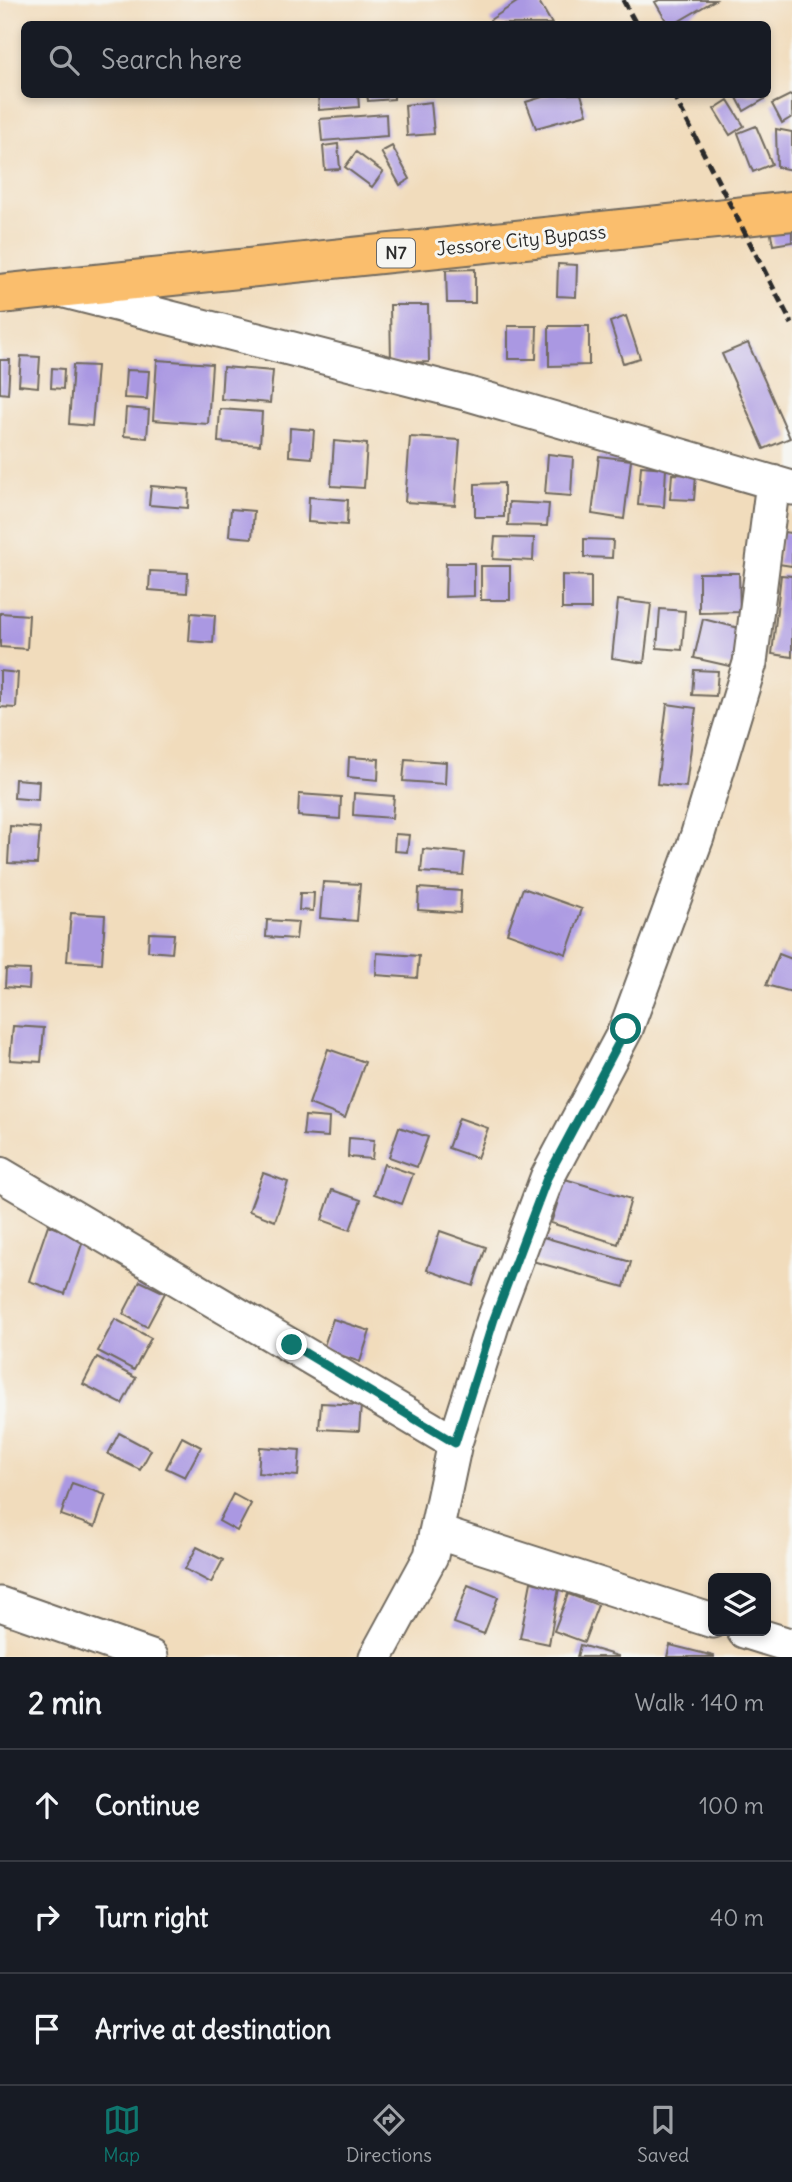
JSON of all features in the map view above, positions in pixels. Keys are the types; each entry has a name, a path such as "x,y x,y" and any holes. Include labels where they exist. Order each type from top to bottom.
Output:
{"highway":[{"name":"Jessore City Bypass","path":"0,295 792,211"}],"street":[{"path":"59,289 469,394 782,485 750,663 697,837 626,1029 547,1178 494,1319 455,1443 431,1556 376,1657"},
{"path":"0,1174 455,1443"},
{"path":"436,1532 708,1619"},
{"path":"0,1604 150,1657"},
{"path":"760,1636 792,1646"}],"building":[{"path":"520,0 538,0 550,21 490,21"},
{"path":"715,0 679,21 666,21 655,2"},
{"path":"792,94 792,117 782,123 772,104"},
{"path":"318,98 358,98 359,107 319,110"},
{"path":"368,98 394,98 394,99 368,101"},
{"path":"539,98 582,98 587,114 536,128 526,102"},
{"path":"737,98 766,98 744,111"},
{"path":"728,100 744,126 730,135 714,109"},
{"path":"431,102 434,134 407,136 405,105"},
{"path":"386,114 387,136 322,141 320,119"},
{"path":"756,126 772,164 753,172 738,133"},
{"path":"776,129 792,132 792,170 777,167"},
{"path":"338,144 340,169 325,170 323,146"},
{"path":"392,146 410,179 400,185 381,152"},
{"path":"356,152 383,172 372,187 345,167"},
{"path":"792,225 792,242 773,245 770,229"},
{"path":"558,264 577,265 576,297 557,296"},
{"path":"475,269 475,303 447,303 446,270"},
{"path":"390,305 428,305 429,362 391,363"},
{"path":"626,316 640,358 623,363 610,322"},
{"path":"508,326 537,326 536,359 508,359"},
{"path":"549,326 589,326 589,365 549,366"},
{"path":"748,343 790,438 764,449 722,354"},
{"path":"21,356 40,357 38,387 19,385"},
{"path":"0,360 10,360 8,394 0,393"},
{"path":"157,360 212,364 208,424 153,420"},
{"path":"73,365 97,366 92,426 69,424"},
{"path":"223,367 273,371 270,403 221,399"},
{"path":"52,368 64,369 63,389 51,388"},
{"path":"126,370 149,371 147,399 124,398"},
{"path":"126,408 149,410 147,438 124,436"},
{"path":"220,409 262,412 260,445 218,442"},
{"path":"290,428 314,430 312,458 289,456"},
{"path":"410,437 460,440 455,505 405,502"},
{"path":"334,441 367,444 364,488 331,486"},
{"path":"548,454 573,457 571,496 545,494"},
{"path":"599,456 631,460 624,519 592,514"},
{"path":"641,466 666,468 664,507 638,505"},
{"path":"672,474 696,475 694,500 670,499"},
{"path":"504,483 504,517 475,517 475,484"},
{"path":"151,486 189,489 188,508 149,505"},
{"path":"309,497 348,500 347,525 308,522"},
{"path":"509,502 549,504 547,526 508,525"},
{"path":"231,509 254,511 252,538 229,536"},
{"path":"782,532 792,533 792,566 778,564"},
{"path":"495,537 534,538 533,561 493,559"},
{"path":"584,539 613,540 612,558 584,557"},
{"path":"446,563 474,563 474,596 445,597"},
{"path":"481,566 510,566 510,600 481,600"},
{"path":"150,571 188,573 187,593 149,590"},
{"path":"699,573 739,573 740,612 699,613"},
{"path":"562,575 591,576 591,609 562,609"},
{"path":"781,575 792,576 792,657 772,654"},
{"path":"618,600 651,604 644,663 612,658"},
{"path":"660,609 685,611 682,650 657,648"},
{"path":"0,613 29,615 27,649 0,647"},
{"path":"191,613 215,615 213,643 189,641"},
{"path":"703,619 743,629 734,667 694,658"},
{"path":"694,670 718,671 716,696 692,695"},
{"path":"0,671 18,673 16,708 0,707"},
{"path":"667,704 696,708 686,787 657,784"},
{"path":"349,757 379,759 378,780 348,777"},
{"path":"405,759 446,762 445,784 403,781"},
{"path":"15,779 39,781 38,800 14,798"},
{"path":"354,793 394,796 392,818 353,815"},
{"path":"299,794 341,797 340,819 298,816"},
{"path":"10,826 40,828 37,864 8,863"},
{"path":"395,834 409,835 407,852 394,851"},
{"path":"423,849 465,853 463,875 421,872"},
{"path":"323,882 360,884 357,921 320,918"},
{"path":"419,888 461,891 460,913 418,910"},
{"path":"523,888 582,909 566,954 507,933"},
{"path":"300,893 314,893 313,911 299,910"},
{"path":"71,913 105,915 102,963 67,961"},
{"path":"267,920 298,922 296,939 266,937"},
{"path":"149,933 174,934 172,953 148,951"},
{"path":"377,953 419,956 417,978 376,975"},
{"path":"779,954 792,959 792,992 766,985"},
{"path":"6,969 30,970 29,989 5,987"},
{"path":"13,1026 44,1028 41,1062 10,1060"},
{"path":"328,1049 365,1062 345,1118 309,1104"},
{"path":"305,1116 329,1118 328,1137 303,1135"},
{"path":"459,1118 488,1128 477,1158 448,1148"},
{"path":"399,1127 428,1137 417,1167 389,1157"},
{"path":"349,1138 374,1140 372,1159 348,1157"},
{"path":"384,1164 413,1174 402,1204 374,1194"},
{"path":"263,1173 288,1182 275,1221 249,1211"},
{"path":"565,1179 631,1199 618,1244 551,1223"},
{"path":"332,1190 361,1200 350,1230 322,1220"},
{"path":"48,1225 84,1238 65,1294 29,1281"},
{"path":"440,1231 486,1247 473,1286 427,1270"},
{"path":"536,1235 631,1262 624,1287 529,1260"},
{"path":"140,1281 165,1293 147,1327 123,1314"},
{"path":"115,1319 151,1338 134,1370 98,1351"},
{"path":"333,1319 370,1331 360,1362 323,1349"},
{"path":"97,1357 136,1378 122,1404 83,1384"},
{"path":"321,1403 361,1405 359,1431 319,1429"},
{"path":"119,1433 151,1450 140,1470 108,1454"},
{"path":"182,1437 201,1447 185,1477 166,1468"},
{"path":"260,1447 300,1450 298,1476 258,1473"},
{"path":"72,1483 106,1495 95,1527 61,1515"},
{"path":"233,1494 251,1504 237,1531 219,1521"},
{"path":"197,1547 223,1560 211,1583 185,1569"},
{"path":"531,1582 559,1588 549,1644 520,1638"},
{"path":"468,1585 498,1597 484,1634 454,1623"},
{"path":"568,1594 598,1605 584,1642 554,1631"},
{"path":"580,1645 618,1656 618,1657 577,1657"},
{"path":"670,1645 714,1656 714,1657 667,1657"}],"railway":[{"path":"623,0 634,21"},
{"path":"675,98 792,324"}],"route":[{"path":"292,1345 455,1443 494,1319 547,1178 626,1029"}]}
